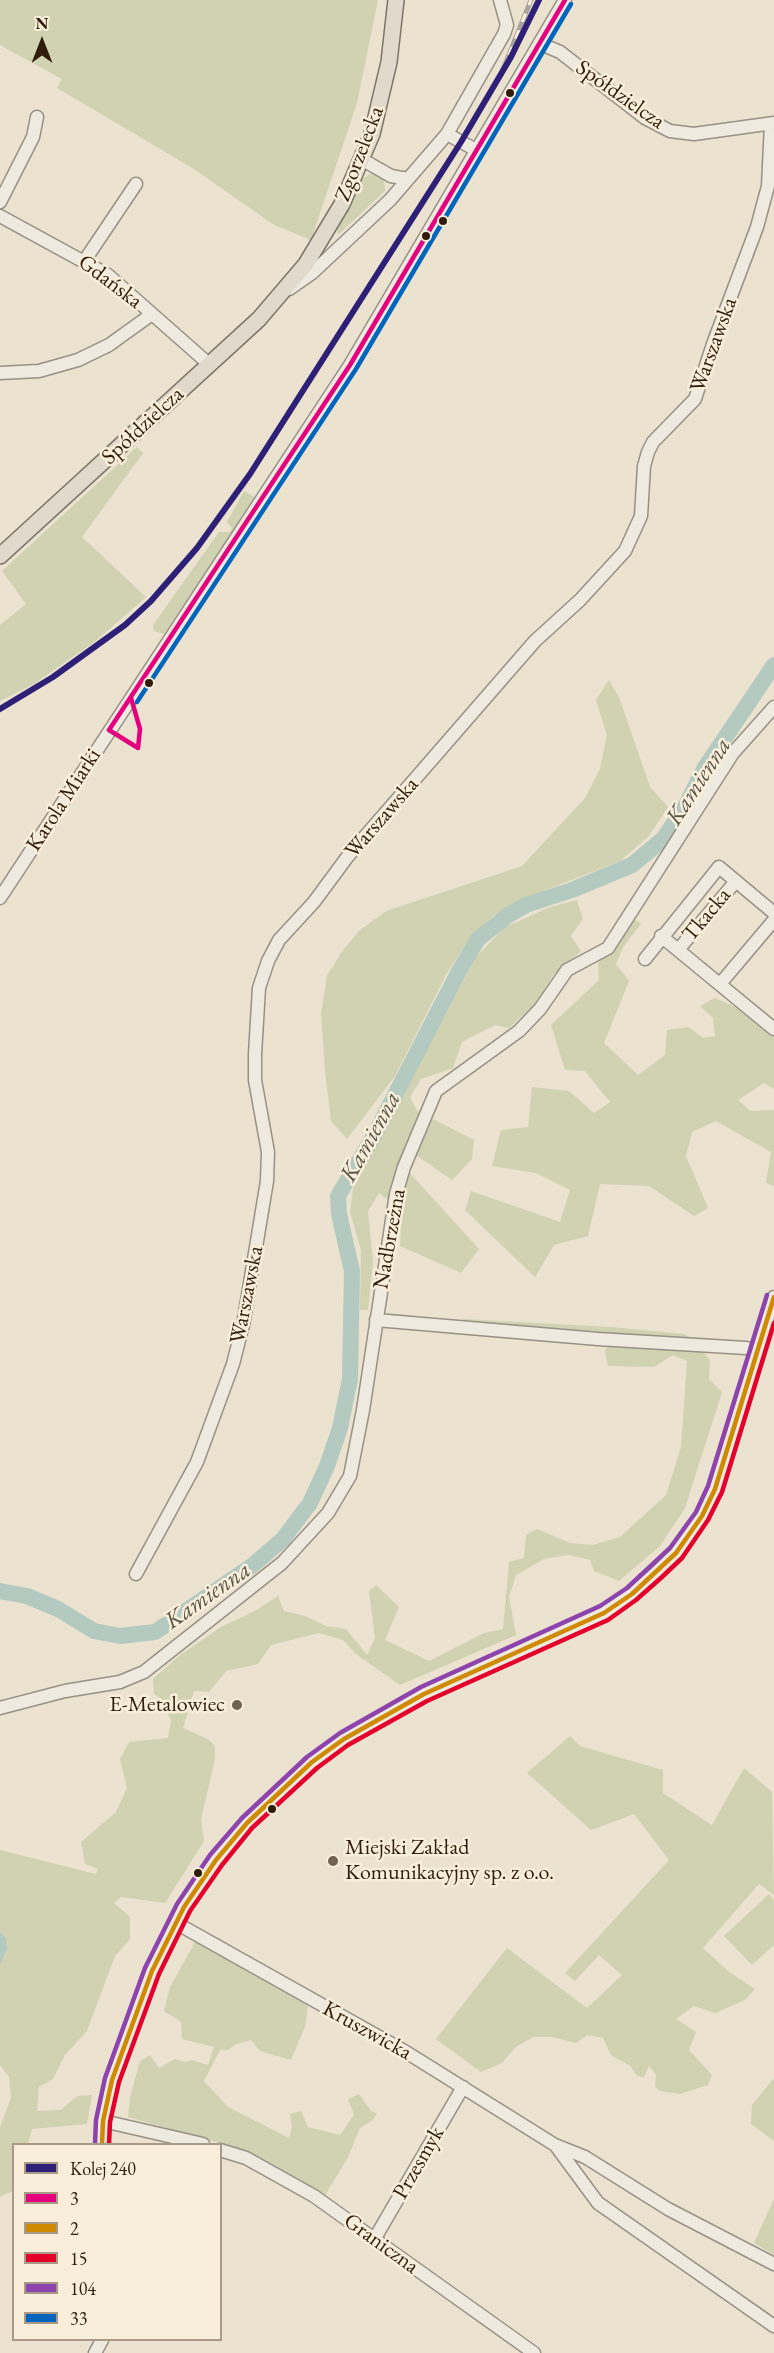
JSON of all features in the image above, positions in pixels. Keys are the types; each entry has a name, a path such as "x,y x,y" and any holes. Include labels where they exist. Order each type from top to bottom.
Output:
{"main road":[{"name":"Zgorzelecka","path":"283,292 311,256 342,204 363,160 383,91 396,0"},
{"name":"Spółdzielcza","path":"0,556 210,365 283,292"}],"street":[{"path":"283,292 312,273 390,200 447,134 504,34 507,25 500,0"},
{"name":"Karola Miarki","path":"0,898 350,365 565,0"},
{"name":"Spółdzielcza","path":"541,44 560,52 620,100 662,128 694,134 773,124"},
{"path":"0,202 33,136 37,117"},
{"name":"Warszawska","path":"136,1574 197,1462 233,1364 243,1325 267,1181 268,1152 255,1080 255,1054 259,988 268,961 279,940 314,902 348,856 535,641 580,600 625,551 640,516 644,466 648,452 653,442 695,399 757,227 768,186 773,124"},
{"path":"447,134 476,150"},
{"path":"363,160 392,176 408,179"},
{"path":"85,260 136,184"},
{"name":"Gdańska","path":"0,216 85,260 108,275 210,365"},
{"path":"0,373 39,371 78,360 108,345 152,314"},
{"name":"Nadbrzeżna","path":"0,1708 65,1691 120,1682 144,1672 290,1556 328,1513 350,1476 396,1194 404,1167 436,1090 519,1030 540,1009 567,970 608,948 733,753 774,707"},
{"path":"761,723 774,729"},
{"name":"Tkacka","path":"645,958 719,867 774,913"},
{"name":"Tkacka","path":"678,950 736,881"},
{"path":"720,984 774,920"},
{"name":"Tkacka","path":"662,936 774,1029"},
{"path":"102,2143 103,2121 112,2080 152,1971 176,1923 216,1860 234,1837 312,1762 377,1719 424,1694 604,1612 632,1594 657,1572 676,1552 702,1516 715,1490 774,1297"},
{"path":"376,1320 640,1342 746,1348 758,1351"},
{"name":"Kruszwicka","path":"176,1923 463,2087 555,2145 585,2157 668,2209 774,2264"},
{"name":"Przesmyk","path":"375,2238 463,2087"},
{"path":"103,2121 195,2143"},
{"name":"Kruszwicka","path":"555,2145 582,2185 598,2203 774,2326"},
{"name":"Graniczna","path":"222,2151 246,2157 314,2196 534,2353"}],"green space":[{"path":"0,0 378,0 357,103 311,240 274,225 194,169 57,88 62,79 0,45"},
{"path":"370,174 381,176 384,180 385,191 338,235 337,228 362,179"},
{"path":"140,414 144,416 91,466 89,462"},
{"path":"137,447 143,453 82,537 146,597 97,640 34,684 0,701 0,625 26,604 2,571"},
{"path":"244,491 255,497 219,554 164,634 154,631 153,625 219,532 229,532 232,528 227,522"},
{"path":"609,680 619,697 650,787 668,807 648,837 620,861 520,900 493,916 470,938 448,971 395,1076 347,1139 331,1121 321,1014 327,976 341,953 359,931 386,911 522,866 585,798 600,769 607,735 596,700"},
{"path":"577,900 583,919 571,936 581,951 553,975 536,1003 509,1028 495,1025 462,1042 453,1068 421,1079 410,1097 417,1111 474,1140 472,1159 452,1180 417,1156 408,1171 479,1249 461,1273 400,1246 402,1210 379,1193 368,1211 373,1261 368,1310 360,1310 361,1250 350,1212 353,1189 476,957 505,927 550,907"},
{"path":"634,919 641,924 623,947 616,964 629,981 604,1043 638,1075 665,1055 667,1030 689,1027 703,1038 715,1036 713,1018 700,1006 715,998 744,1011 774,1037 774,1089 764,1083 738,1100 750,1111 774,1110 774,1186 766,1183 771,1152 716,1121 692,1132 686,1156 708,1208 694,1216 649,1186 600,1184 588,1236 554,1245 535,1277 465,1210 471,1191 560,1222 570,1190 536,1173 492,1166 501,1130 528,1127 532,1087 569,1091 594,1113 610,1102 585,1071 565,1070 551,1025 599,980 598,963"},
{"path":"463,1319 611,1327 684,1334 690,1337 698,1350 702,1350 710,1360 709,1379 722,1392 685,1508 660,1546 619,1581 594,1571 590,1560 569,1555 544,1559 516,1575 509,1597 516,1635 400,1685 356,1654 343,1640 319,1633 271,1645 258,1664 226,1671 209,1692 194,1691 183,1728 208,1739 215,1746 215,1759 201,1819 204,1841 165,1903 121,1897 114,1903 130,1917 130,1939 115,1956 87,2031 65,2055 53,2079 39,2087 37,2111 61,2110 77,2096 92,2095 87,2124 32,2129 28,2143 12,2143 12,2191 0,2197 0,2127 11,2098 9,2077 0,2065 0,1850 96,1874 98,1869 85,1864 81,1842 116,1812 127,1788 120,1759 129,1742 168,1738 171,1720 161,1699 154,1694 153,1679 179,1656 221,1627 255,1611 278,1596 284,1611 305,1616 326,1626 346,1629 367,1655 375,1638 369,1591 376,1585 399,1607 385,1640 429,1661 484,1633 503,1629 509,1562 524,1558 526,1535 537,1529 570,1543 593,1545 620,1537 666,1495 681,1447 687,1361 673,1355 654,1367 608,1366 605,1351 611,1335 462,1323"},
{"path":"570,1736 580,1746 663,1770 663,1793 712,1825 744,1768 772,1792 774,1895 759,1884 703,1948 729,1972 755,1989 745,2000 715,2013 694,2006 676,2019 696,2032 689,2050 712,2075 708,2085 680,2094 660,2091 655,2087 656,2074 649,2066 644,2077 637,2076 630,2066 611,2055 603,2038 587,2035 576,2043 552,2037 533,2037 516,2047 502,2063 481,2072 436,2039 507,1948 587,2008 622,1975 599,1955 575,1981 565,1973 669,1860 634,1814 591,1830 527,1773"},
{"path":"769,1894 774,1900 774,1945 752,1965 724,1936"},
{"path":"195,1942 308,2004 305,2027 291,2060 260,2051 251,2040 236,2044 228,2050 220,2050 204,2081 228,2107 289,2138 292,2127 290,2114 301,2111 308,2127 340,2135 354,2115 348,2099 359,2094 372,2112 377,2113 373,2120 360,2128 348,2157 324,2197 247,2151 128,2117 130,2097 140,2061 150,2055 159,2068 175,2059 185,2062 192,2060 208,2065 214,2047 182,2039 181,2022 164,2011 170,1987"},
{"path":"774,2078 774,2141 751,2124 752,2105"},
{"path":"774,2199 774,2255 754,2243"}],"shaded area":[{"path":"0,1932 6,1938 7,1948 0,1964"}],"waterway":[{"name":"Kamienna","path":"0,1591 27,1596 58,1609 94,1631 120,1636 155,1632 253,1565 283,1539 310,1503 327,1466 340,1428 350,1379 352,1271 339,1214 338,1196 375,1134 459,971 478,939 507,916 526,905 572,890 632,865 663,839 685,807 704,769 774,665"}],"railway":[{"path":"502,72 531,0"}],"rail line":[{"name":"240","path":"0,709 53,677 125,625 151,601 197,548 250,474 461,142 511,57 539,0"}],"transit line":[{"name":"3","path":"109,730 350,365 565,0"},
{"name":"33","path":"137,702 356,369 571,4"},
{"name":"3","path":"109,730 138,748 140,729 131,698"},
{"name":"104","path":"95,2143 96,2120 105,2078 145,1968 177,1904 210,1855 242,1818 307,1757 340,1733 421,1687 600,1606 627,1588 670,1548 696,1512 708,1486 767,1295"},
{"name":"2","path":"102,2143 103,2121 112,2080 152,1971 184,1907 216,1860 247,1823 312,1762 344,1739 424,1694 604,1613 632,1594 676,1553 702,1516 715,1489 774,1297"},
{"name":"15","path":"109,2143 110,2122 119,2082 159,1974 190,1911 222,1865 252,1828 317,1768 348,1745 427,1701 608,1620 636,1600 682,1558 708,1520 722,1492 774,1323"}],"place":[{"name":"E-Metalowiec","path":"237,1705"},
{"name":"Miejski Zakład Komunikacyjny sp. z o.o.","path":"333,1861"}]}
